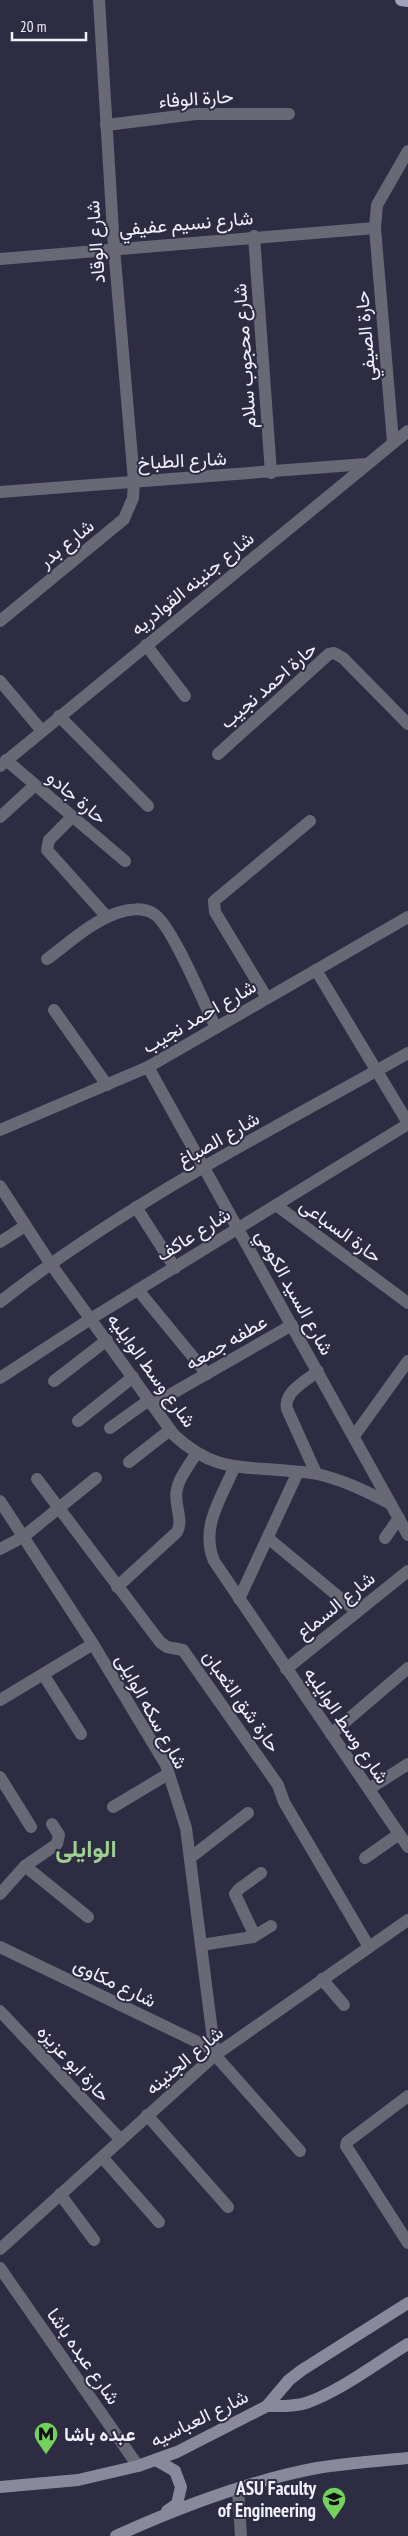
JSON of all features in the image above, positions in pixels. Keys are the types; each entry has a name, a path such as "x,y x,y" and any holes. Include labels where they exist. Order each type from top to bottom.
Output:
{"main road":[{"path":"401,0 408,1"},
{"name":"شارع العباسيه","path":"0,2486 78,2480 138,2466 177,2452 267,2406 289,2380 302,2370 408,2303"},
{"name":"شارع العباسيه","path":"267,2406 286,2407 305,2403 323,2396 408,2344"},
{"path":"116,2536 163,2515 238,2489 316,2468 408,2458"},
{"path":"156,2460 175,2471 181,2487 177,2504 163,2515"}],"street":[{"name":"شارع الوقاد","path":"99,0 114,248 134,481"},
{"name":"حارة الوفاء","path":"106,125 196,114 289,114"},
{"name":"حارة الصيفي","path":"393,442 375,228 377,205 408,151"},
{"name":"شارع نسيم عفيفي","path":"0,259 254,236 375,228"},
{"name":"شارع محجوب سلام","path":"254,236 271,473"},
{"name":"شارع جنينه القوادريه","path":"3,763 408,431"},
{"name":"شارع الطباخ","path":"0,492 134,481 271,473 366,464"},
{"name":"شارع بدر","path":"0,621 124,519 133,498 134,481"},
{"path":"146,645 185,696"},
{"name":"حارة احمد نجيب","path":"218,754 329,654 334,653 343,658 408,724"},
{"path":"0,681 42,731"},
{"path":"60,716 148,806"},
{"name":"حارة جادو","path":"3,763 125,861"},
{"path":"0,817 34,786"},
{"path":"72,817 49,840 46,850 107,917"},
{"path":"267,998 215,912 214,901 310,821"},
{"path":"47,960 98,922 118,912 139,909 155,914 176,945 216,1028"},
{"name":"شارع احمد نجيب","path":"0,1130 148,1067 408,917"},
{"path":"316,970 408,1124"},
{"path":"54,1010 107,1085"},
{"name":"شارع الصباغ","path":"0,1302 50,1263 136,1208 408,1053"},
{"name":"شارع السيد الكومي","path":"148,1067 391,1504 404,1524"},
{"name":"شارع عاكف","path":"0,1378 92,1318 408,1124"},
{"name":"شارع وسط الوايليه","path":"0,1186 50,1263 92,1318 170,1430 196,1454 211,1462 234,1468 316,1473 355,1486 391,1504"},
{"name":"حارة السباعى","path":"276,1205 408,1303"},
{"path":"136,1208 175,1268"},
{"path":"0,1242 26,1226"},
{"path":"138,1290 207,1374"},
{"name":"عطفه جمعه","path":"110,1428 150,1402 207,1374 292,1325"},
{"path":"54,1382 107,1340"},
{"path":"354,1436 408,1361"},
{"path":"316,1473 286,1401 289,1394 318,1371"},
{"path":"78,1422 133,1377"},
{"path":"129,1462 170,1430"},
{"path":"118,1587 176,1532 180,1523 175,1501 177,1487 196,1454"},
{"name":"شارع وسط الوايليه","path":"234,1468 209,1526 208,1537 214,1561 408,1847"},
{"path":"239,1599 298,1472"},
{"path":"0,1549 23,1537 96,1478"},
{"name":"حارة شق الثعبان","path":"37,1479 160,1642 166,1646 183,1650 266,1769 368,1947"},
{"name":"شارع سكه الوايلى","path":"0,1501 93,1644 166,1765 186,1828 214,2053"},
{"path":"385,1538 404,1524"},
{"path":"268,1538 357,1612"},
{"name":"شارع السماع","path":"286,1668 408,1571"},
{"path":"0,1700 93,1644"},
{"path":"331,1734 408,1668"},
{"path":"43,1674 81,1734"},
{"path":"369,1789 408,1764"},
{"path":"113,1807 168,1774"},
{"path":"0,1777 32,1826"},
{"path":"190,1858 248,1812"},
{"path":"0,1894 25,1866 57,1844 59,1835 52,1824"},
{"path":"365,1858 399,1834"},
{"path":"25,1866 88,1917"},
{"path":"253,1937 254,1934 236,1894 238,1889 262,1873"},
{"name":"شارع الجنينه","path":"0,2249 214,2053 408,1920"},
{"path":"201,1945 253,1937 271,1926"},
{"name":"شارع مكاوى","path":"0,1947 214,2053"},
{"path":"322,1979 344,2005"},
{"name":"حارة ابو عزيزه","path":"0,2011 121,2140"},
{"path":"214,2053 300,2151"},
{"path":"408,2096 347,2142 346,2146 408,2242"},
{"path":"147,2115 228,2207"},
{"path":"102,2157 159,2222"},
{"path":"60,2194 94,2240"},
{"name":"شارع عبده باشا","path":"0,2268 138,2466"},
{"path":"238,2489 241,2536"}],"place":[{"name":"عبده باشا","path":"46,2455"},
{"name":"ASU Faculty of Engineering","path":"334,2520"}],"district":[{"name":"الوايلى","path":"86,1849"}]}
